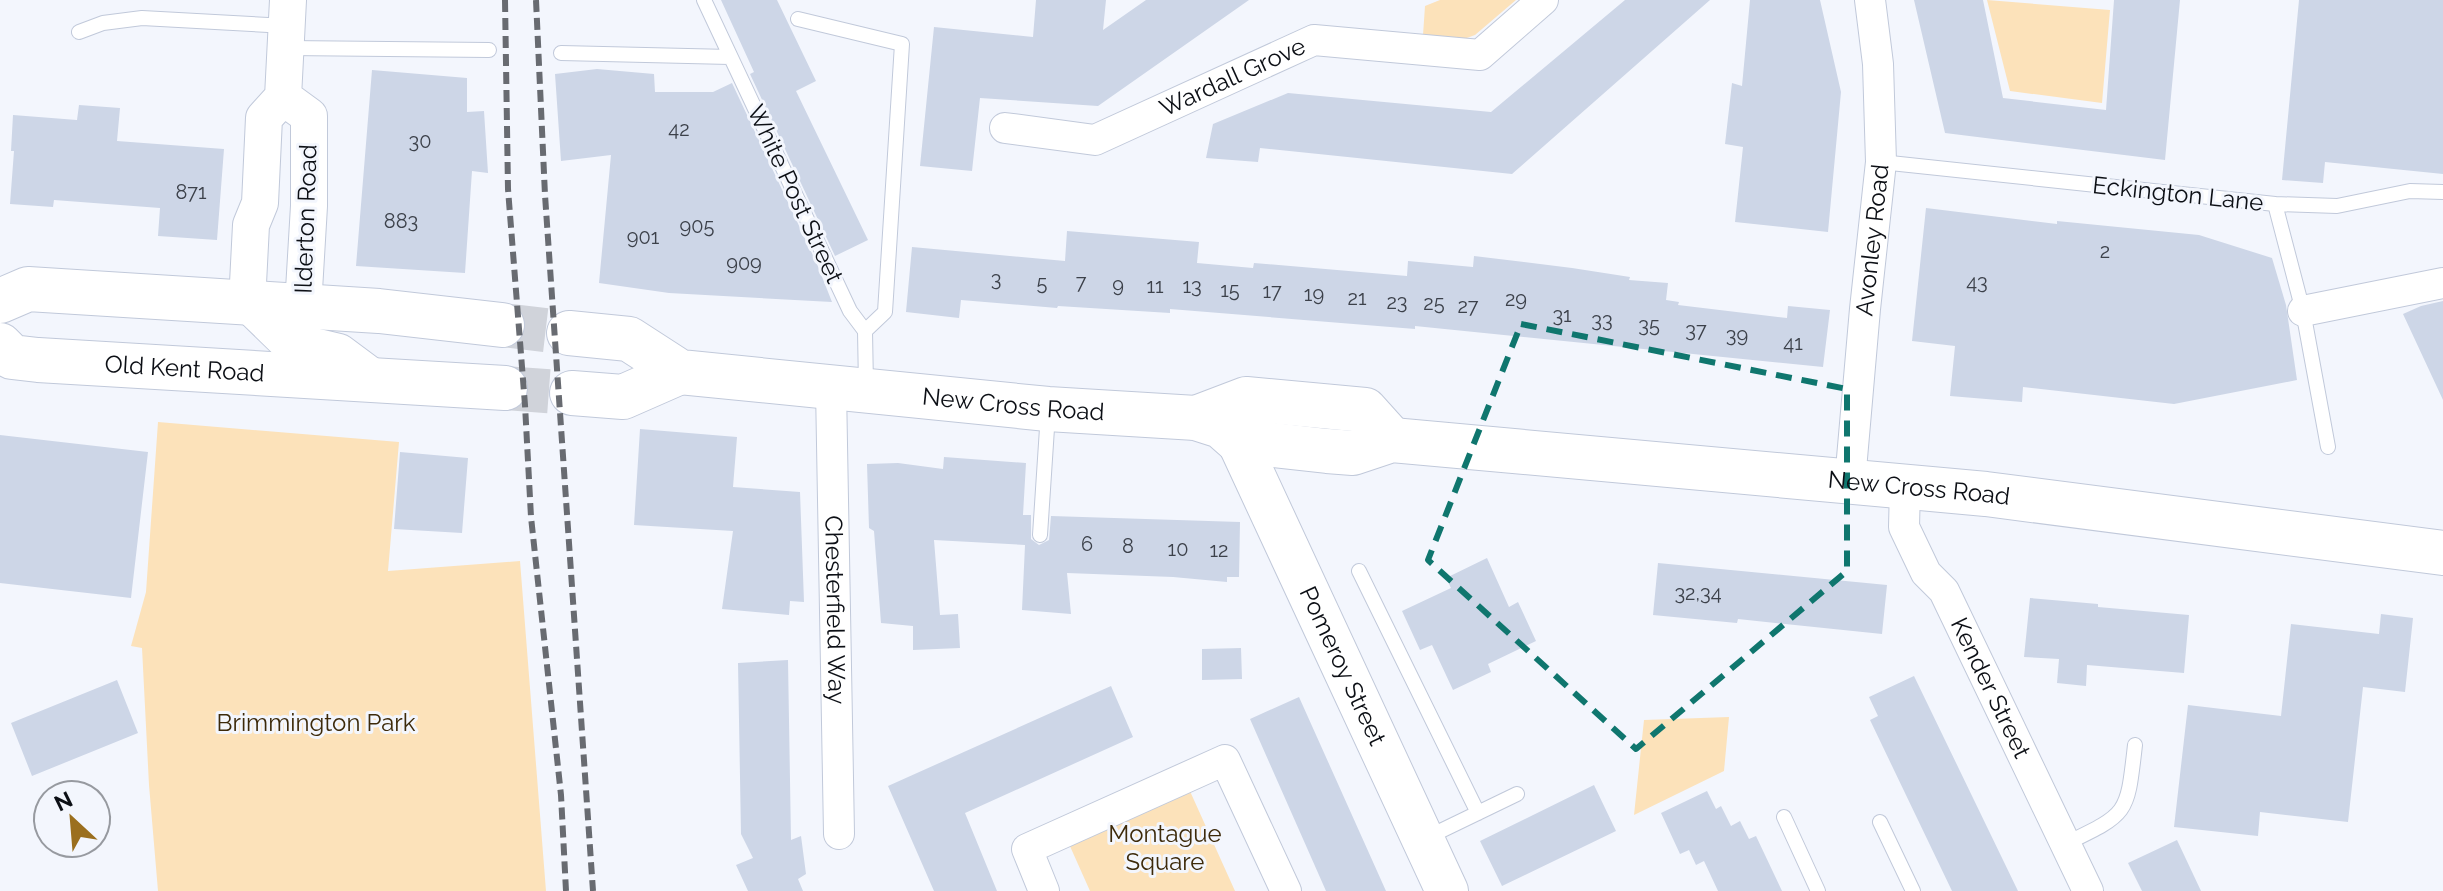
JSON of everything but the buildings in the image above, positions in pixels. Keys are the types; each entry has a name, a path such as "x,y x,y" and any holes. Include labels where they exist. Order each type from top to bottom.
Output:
{"highway":[{"path":"0,301 28,289 379,311 502,325"},
{"path":"192,369 219,342 247,303"},
{"path":"569,333 629,339 680,372 848,389"},
{"name":"Old Kent Road","path":"0,345 12,357 505,388"},
{"path":"572,393 623,397 680,372"},
{"name":"New Cross Road","path":"848,389 1048,409 1196,418 1221,426 1238,441 1353,453 1392,440 1850,481 2001,496 2443,553"},
{"name":"New Cross Road","path":"1196,418 1246,399 1365,410 1392,440"}],"main road":[{"name":"Pomeroy Street","path":"1238,441 1447,891"}],"street":[{"name":"Wardall Grove","path":"1005,128 1095,140 1314,40 1480,55 1543,0"},
{"name":"Avonley Road","path":"1850,481 1881,162 1878,64 1870,0"},
{"name":"Ilderton Road","path":"247,303 251,225 260,203 264,118 283,97 287,25"},
{"name":"Ilderton Road","path":"283,97 309,116 309,206 303,307"},
{"path":"2303,311 2443,283"},
{"name":"Old Kent Road","path":"247,303 284,339 339,352 374,378"},
{"name":"Chesterfield Way","path":"839,834 848,389"},
{"name":"Kender Street","path":"1905,487 1904,527 1926,573 1944,591 2088,891"},
{"path":"1044,891 1027,849 1225,760 1286,891"}],"lane":[{"name":"White Post Street","path":"704,0 850,311 865,331"},
{"path":"79,32 103,23 142,18 287,25 489,50"},
{"path":"798,19 902,44 885,312 865,331 848,389"},
{"path":"561,53 730,57"},
{"name":"Eckington Lane","path":"1881,162 2275,204 2303,311 2328,447"},
{"path":"2275,204 2337,206 2410,191 2443,192"},
{"path":"1040,535 1048,409"},
{"path":"1359,571 1478,813"},
{"path":"2065,844 2120,813 2129,797 2135,745"},
{"path":"1422,840 1517,794"},
{"path":"1784,817 1818,891"},
{"path":"1880,822 1913,891"}],"highlighted area":[{"path":"1521,324 1847,389 1847,571 1636,749 1428,560"}],"green space":[{"path":"1440,0 1516,0 1475,35 1464,39 1423,35 1425,6"},
{"path":"1987,0 2110,10 2102,103 2010,91"},
{"name":"Brimmington Park","path":"158,422 399,442 388,571 520,561 546,891 158,891 142,648 131,646 146,592"},
{"path":"1729,717 1724,771 1634,815 1644,720"},
{"name":"Montague Square","path":"1189,789 1235,891 1090,891 1069,844"}],"tunnel":[{"path":"502,325 569,333"},
{"path":"505,388 572,393"}],"railway":[{"path":"505,0 508,189 531,517 561,795 566,891"},
{"path":"536,0 545,195 593,891"}]}
